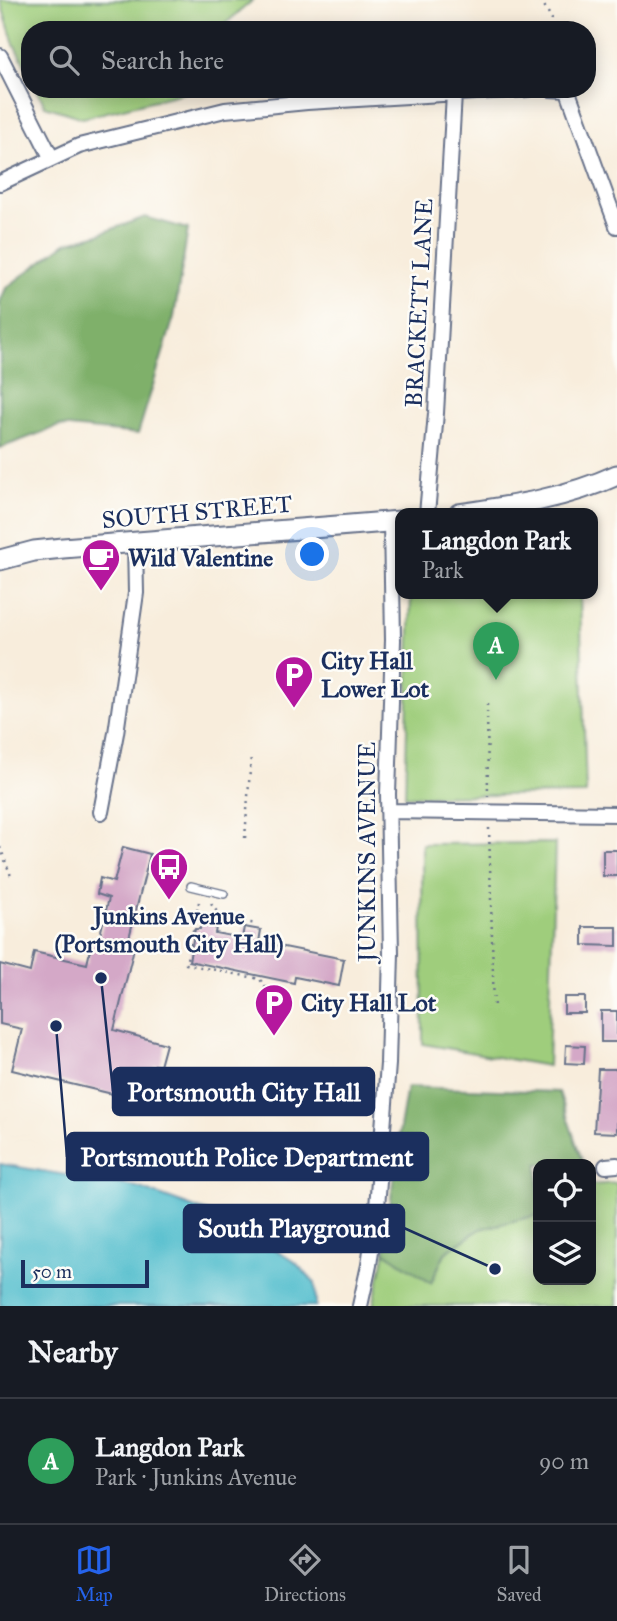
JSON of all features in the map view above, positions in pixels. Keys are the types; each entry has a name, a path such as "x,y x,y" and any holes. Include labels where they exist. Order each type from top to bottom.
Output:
{"street":[{"path":"0,56 21,98"},
{"path":"21,98 51,157"},
{"path":"0,183 79,146 225,110 380,98"},
{"name":"BRACKETT LANE","path":"428,508 454,98"},
{"path":"570,98 617,226"},
{"path":"492,508 559,496 617,475"},
{"name":"SOUTH STREET","path":"0,560 34,551 395,521"},
{"name":"JUNKINS AVENUE","path":"360,1306 377,1207 388,1064 391,953 388,811 395,521"},
{"path":"100,812 116,733 136,593 135,542"},
{"path":"388,811 617,814"}],"lane":[{"path":"191,886 224,894"}],"path":[{"path":"541,0 553,21"},
{"path":"487,704 494,1010"},
{"path":"245,838 251,756"},
{"path":"0,847 11,876"},
{"path":"222,918 206,900 198,902 186,964 260,979 264,986 272,989 269,1004"},
{"path":"195,915 257,924"}],"green space":[{"path":"0,0 253,0 228,21 21,21 21,58"},
{"path":"41,98 163,98 83,118 45,106"},
{"path":"145,217 188,229 174,317 138,434 59,426 0,448 0,302 6,288 66,243"},
{"path":"411,599 580,599 586,794 405,796"},
{"path":"555,843 548,1066 423,1044 422,844"},
{"path":"407,1087 559,1092 581,1159 533,1159 533,1216 480,1229 445,1253 431,1283 385,1252 397,1145"},
{"path":"617,1183 617,1306 373,1306 385,1252 431,1283 445,1253 480,1229 533,1216 533,1285 596,1285 596,1185"}],"water":[{"path":"0,1164 137,1187 229,1220 296,1263 315,1283 316,1306 0,1306"}],"building":[{"path":"123,847 150,854 127,946 134,948 114,1030 166,1044 160,1066 155,1065 146,1102 12,1070 22,1029 0,1024 0,964 30,972 34,952 87,964 93,938 99,939 109,898 97,894 100,878 114,882"},
{"path":"603,850 617,850 617,876 603,876"},
{"path":"202,920 217,923 215,933 242,938 244,927 261,930 259,942 344,959 339,986 295,977 294,983 189,961 195,929 200,929"},
{"path":"583,927 617,927 617,946 583,945"},
{"path":"564,997 585,997 585,1013 564,1013"},
{"path":"601,1011 617,1011 617,1042 601,1042"},
{"path":"566,1045 585,1046 584,1064 565,1063"},
{"path":"598,1069 617,1069 617,1133 594,1132"}],"place":[{"name":"Wild Valentine","path":"101,592"},
{"name":"Langdon Park","path":"496,680"},
{"name":"City Hall Lower Lot","path":"294,709"},
{"name":"Junkins Avenue (Portsmouth City Hall)","path":"169,901"},
{"name":"Portsmouth City Hall","path":"101,978"},
{"name":"Portsmouth Police Department","path":"56,1026"},
{"name":"City Hall Lot","path":"274,1037"},
{"name":"South Playground","path":"495,1269"}]}
